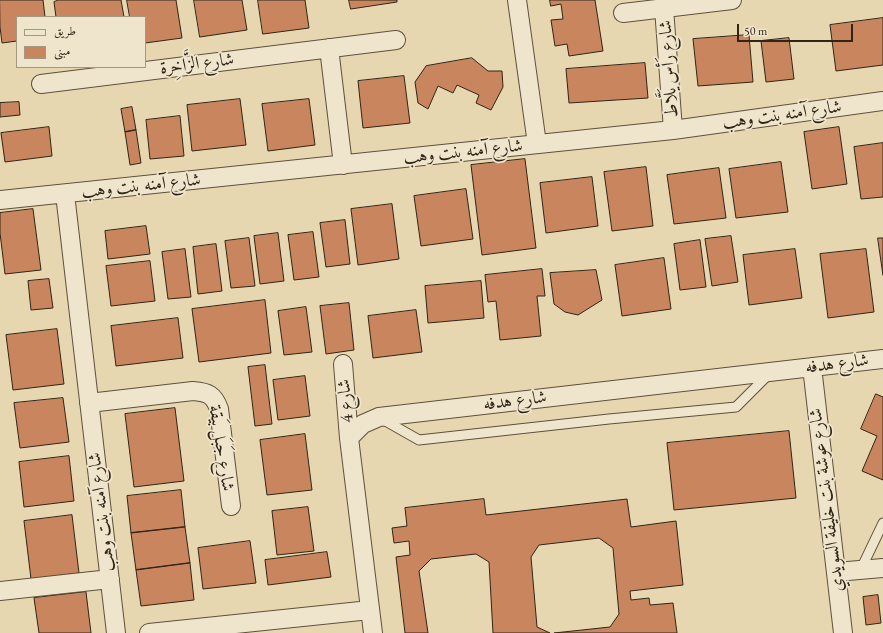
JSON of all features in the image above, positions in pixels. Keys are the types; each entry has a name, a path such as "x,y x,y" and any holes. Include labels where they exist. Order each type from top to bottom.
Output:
{"street":[{"name":"شارع آمنه بنت وهب","path":"516,0 537,144"},
{"name":"شارع رَأس يَلَّاط","path":"623,13 732,0"},
{"name":"شارع رَأس يَلَّاط","path":"664,8 673,130"},
{"name":"شارع الزَّاخِرة","path":"41,84 396,40"},
{"path":"329,48 343,165"},
{"name":"شارع آمنه بنت وهب","path":"116,633 65,194 673,130 883,101"},
{"path":"0,200 65,194"},
{"name":"شارع هدفه","path":"349,438 363,424 379,417 883,359"},
{"name":"شارع 4","path":"343,364 349,438"},
{"name":"شارع عوشة بنت خليفة السويدي","path":"812,367 843,633"},
{"name":"شارع جَبَل بَيقة","path":"90,403 193,391 206,392 215,398 219,409 231,506"},
{"path":"349,438 373,633"},
{"path":"836,572 883,568"},
{"path":"0,591 110,579"},
{"path":"149,633 370,610"}],"lane":[{"path":"379,417 419,440 609,419 736,408 772,371"},
{"path":"861,570 883,523"}],"building":[{"path":"0,0 43,0 45,16 16,16 16,41 2,43 0,27"},
{"path":"59,0 121,0 124,16 56,16 54,2"},
{"path":"127,0 176,0 182,38 146,43 146,16 130,16"},
{"path":"194,0 242,0 247,30 200,37"},
{"path":"258,0 305,0 309,28 263,34"},
{"path":"349,0 397,0 397,2 351,9"},
{"path":"550,0 595,0 603,51 569,56 567,44 555,46 551,20 563,19 561,4 551,6"},
{"path":"883,18 883,65 836,71 830,25"},
{"path":"749,35 753,82 698,86 693,39"},
{"path":"789,38 794,79 766,82 761,41"},
{"path":"472,58 488,71 502,71 503,87 491,110 476,103 479,95 457,85 453,93 438,86 428,109 418,103 415,82 426,66"},
{"path":"645,63 648,98 569,103 566,69"},
{"path":"404,76 410,123 363,128 358,81"},
{"path":"240,99 246,145 192,151 187,105"},
{"path":"309,99 315,145 268,151 262,104"},
{"path":"19,102 20,115 0,117 0,103"},
{"path":"132,107 136,130 125,132 121,109"},
{"path":"180,116 184,156 150,159 146,120"},
{"path":"49,127 52,156 5,162 1,133"},
{"path":"839,127 847,184 812,189 804,132"},
{"path":"136,130 141,163 130,165 125,132"},
{"path":"883,143 883,197 861,199 854,147"},
{"path":"525,159 536,248 482,255 471,165"},
{"path":"781,162 788,212 736,218 729,169"},
{"path":"646,167 653,226 612,231 604,172"},
{"path":"719,168 726,218 674,224 667,175"},
{"path":"592,177 598,226 546,233 540,183"},
{"path":"466,189 473,239 421,246 414,196"},
{"path":"392,204 399,259 358,265 351,209"},
{"path":"33,209 41,270 5,274 0,233 0,213"},
{"path":"345,220 350,264 326,267 320,223"},
{"path":"146,226 150,254 108,259 105,231"},
{"path":"313,232 319,277 294,280 288,235"},
{"path":"278,233 284,281 260,284 254,236"},
{"path":"731,236 738,282 712,286 705,239"},
{"path":"249,238 255,286 231,288 225,241"},
{"path":"878,238 883,238 883,275"},
{"path":"700,240 706,287 680,290 674,244"},
{"path":"216,244 222,291 198,294 193,247"},
{"path":"185,249 191,297 168,299 162,252"},
{"path":"795,249 802,298 749,305 743,255"},
{"path":"866,249 874,312 828,318 820,254"},
{"path":"664,258 671,309 622,316 615,265"},
{"path":"150,261 155,301 111,306 106,266"},
{"path":"542,269 545,296 537,296 541,336 500,340 496,301 488,302 485,275"},
{"path":"596,270 602,300 578,315 565,312 554,304 550,273"},
{"path":"49,279 53,308 31,310 28,281"},
{"path":"481,281 484,318 428,323 425,286"},
{"path":"265,300 271,353 199,362 192,309"},
{"path":"349,303 354,350 326,354 320,306"},
{"path":"306,307 312,352 284,355 278,311"},
{"path":"416,310 422,352 373,358 368,316"},
{"path":"178,318 183,358 116,366 111,326"},
{"path":"57,329 64,384 13,390 6,335"},
{"path":"265,365 272,424 255,426 248,367"},
{"path":"305,376 310,416 278,420 273,380"},
{"path":"876,394 883,397 883,480 862,471 877,436 861,429"},
{"path":"63,398 69,442 20,448 14,403"},
{"path":"175,408 184,481 134,487 125,414"},
{"path":"789,431 796,498 674,510 667,443"},
{"path":"305,434 312,490 267,495 260,440"},
{"path":"69,456 74,501 24,507 19,462"},
{"path":"181,490 185,527 131,533 127,496"},
{"path":"484,499 486,515 627,499 631,527 676,521 683,585 630,591 631,600 649,598 650,605 673,603 677,633 554,633 610,627 619,614 613,548 599,538 539,545 531,557 537,627 550,633 493,633 489,562 476,554 431,559 419,571 428,633 405,633 396,557 410,555 409,541 394,543 392,528 407,526 405,508"},
{"path":"308,507 314,551 277,555 272,511"},
{"path":"72,515 79,573 31,579 24,521"},
{"path":"185,527 190,563 136,570 131,533"},
{"path":"250,541 256,583 203,589 198,548"},
{"path":"327,552 331,577 268,585 265,560"},
{"path":"190,563 194,600 141,606 136,570"},
{"path":"86,592 91,633 39,633 34,598"},
{"path":"878,595 881,623 866,625 863,597"}]}
